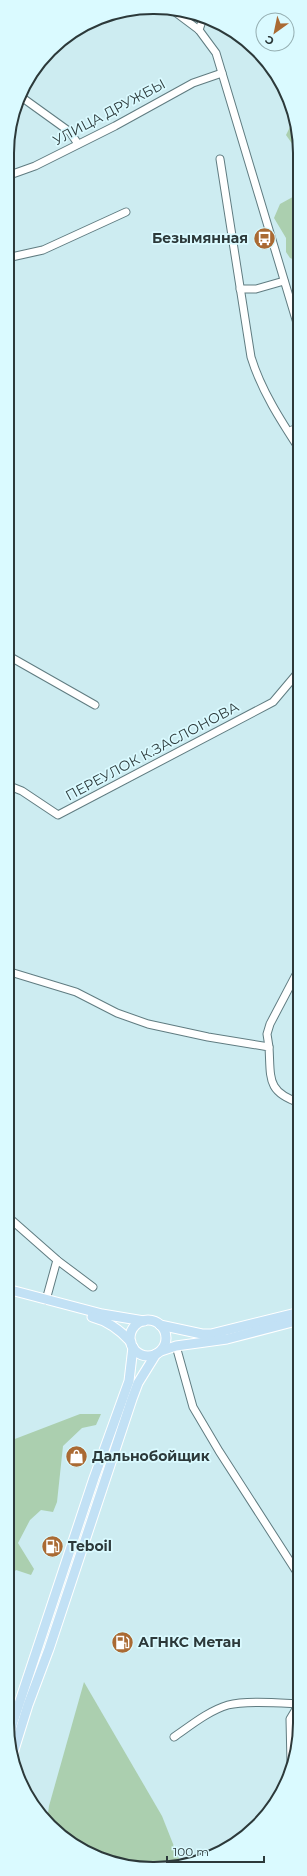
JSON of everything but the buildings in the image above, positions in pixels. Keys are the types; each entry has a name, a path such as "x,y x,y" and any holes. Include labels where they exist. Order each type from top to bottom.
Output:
{"main road":[{"path":"14,1291 102,1314 155,1322 160,1325 202,1334 212,1334 293,1314"},
{"path":"14,1298 102,1320 123,1334 141,1354 151,1356 176,1346 226,1339 293,1322"},
{"path":"14,1719 94,1478 129,1381 132,1331 134,1327 144,1321"},
{"path":"16,1744 132,1399 138,1383 166,1340 166,1335 160,1325"}],"street":[{"path":"181,17 199,30 216,53 293,310"},
{"path":"199,30 201,23"},
{"name":"УЛИЦА ДРУЖБЫ","path":"14,174 35,166 193,83 222,73"},
{"path":"25,100 70,132 78,144"},
{"path":"220,159 251,357 256,373 283,424 293,439"},
{"path":"14,256 43,250 126,212"},
{"path":"240,290 256,289 284,281"},
{"path":"14,659 95,705"},
{"name":"ПЕРЕУЛОК К.ЗАСЛОНОВА","path":"14,787 22,790 58,815 273,702 293,678"},
{"path":"14,973 76,992 117,1013 148,1024 208,1037 269,1047"},
{"path":"293,980 270,1024 267,1034 271,1078 275,1089 283,1096 293,1100"},
{"path":"14,1222 57,1260 93,1287"},
{"path":"46,1300 57,1260"},
{"path":"176,1346 193,1407 219,1451 293,1566"},
{"path":"174,1737 202,1718 228,1705 259,1703 293,1704"},
{"path":"291,1746 290,1719 293,1714"}],"green space":[{"path":"290,127 293,145 286,135"},
{"path":"293,197 293,259 290,258 286,252 286,238 274,218 280,204"},
{"path":"80,1414 101,1414 96,1425 82,1428 63,1446 57,1502 53,1512 41,1510 30,1520 18,1543 34,1569 31,1575 16,1570 14,1572 14,1439"},
{"path":"84,1682 162,1816 179,1859 154,1862 135,1861 109,1855 84,1843 69,1833 48,1813"}],"place":[{"name":"Безымянная","path":"264,238"},
{"name":"Дальнобойщик","path":"76,1456"},
{"name":"Teboil","path":"52,1546"},
{"name":"АГНКС Метан","path":"123,1642"}]}
